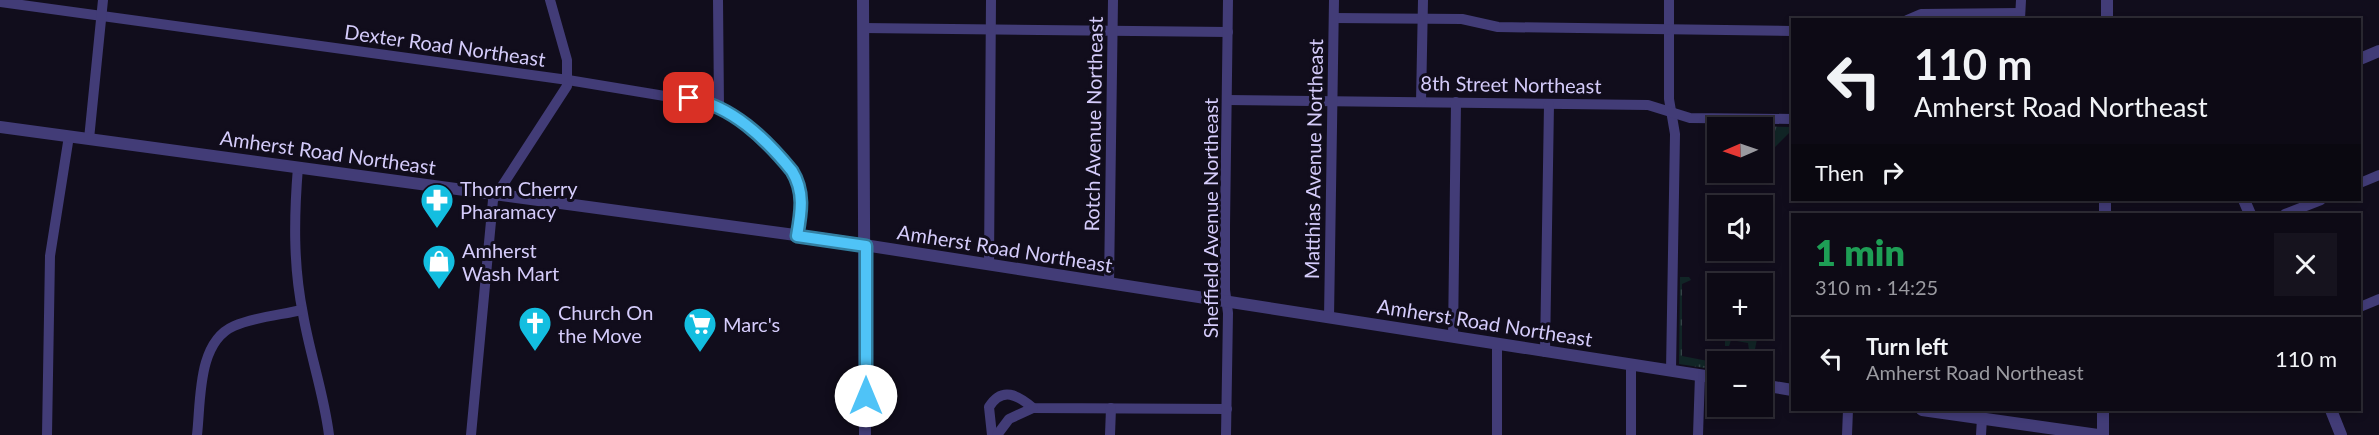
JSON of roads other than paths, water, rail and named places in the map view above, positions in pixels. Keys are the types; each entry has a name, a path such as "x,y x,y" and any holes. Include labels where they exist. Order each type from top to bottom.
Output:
{"street":[{"path":"89,139 103,0"},
{"path":"471,435 487,249 495,194 562,98 568,80 567,60 550,0"},
{"path":"718,0 719,106"},
{"path":"863,0 866,246 865,435"},
{"path":"989,265 991,0"},
{"name":"Rotch Avenue Northeast","path":"1109,284 1113,0"},
{"name":"Sheffield Avenue Northeast","path":"1226,435 1225,226 1228,0"},
{"name":"Matthias Avenue Northeast","path":"1329,318 1334,0"},
{"path":"1421,102 1423,0"},
{"path":"1669,0 1671,111 1675,134 1671,371"},
{"path":"1912,18 1921,14 2020,16 2020,0"},
{"path":"2107,0 2107,18"},
{"name":"Dexter Road Northeast","path":"0,2 568,80 689,98 719,106 736,116 785,162 798,180 801,210 797,236"},
{"path":"1334,18 1473,20 1498,27 1791,31"},
{"path":"863,28 1228,32"},
{"path":"2361,59 2379,51"},
{"name":"8th Street Northeast","path":"1227,100 1648,105 1690,118 1791,119"},
{"path":"1453,337 1456,102"},
{"path":"1545,352 1549,104"},
{"name":"Amherst Road Northeast","path":"0,127 866,246 1707,376"},
{"path":"46,435 50,256 69,136"},
{"path":"297,167 295,252 302,310 322,394 329,435"},
{"path":"2361,183 2379,175"},
{"path":"2288,213 2310,206"},
{"path":"2361,307 2379,299"},
{"path":"197,435 206,369 218,338 227,329 246,322 302,310"},
{"path":"1497,344 1497,435"},
{"path":"1631,365 1631,435"},
{"path":"1698,435 1700,375"},
{"path":"1773,387 1791,390"},
{"path":"992,435 988,412 994,400 1002,394 1012,394 1033,408"},
{"path":"997,435 1009,419 1033,408 1227,409"},
{"path":"1110,435 1111,408"},
{"path":"1848,411 1848,435"},
{"path":"1930,411 2100,435 2103,411"},
{"path":"2331,411 2341,435"},
{"path":"1981,435 1982,418"}],"place":[{"name":"Thorn Cherry Pharamacy","path":"437,229"},
{"name":"Amherst Wash Mart","path":"439,290"},
{"name":"Church On the Move","path":"535,352"},
{"name":"Marc's","path":"700,353"}]}
